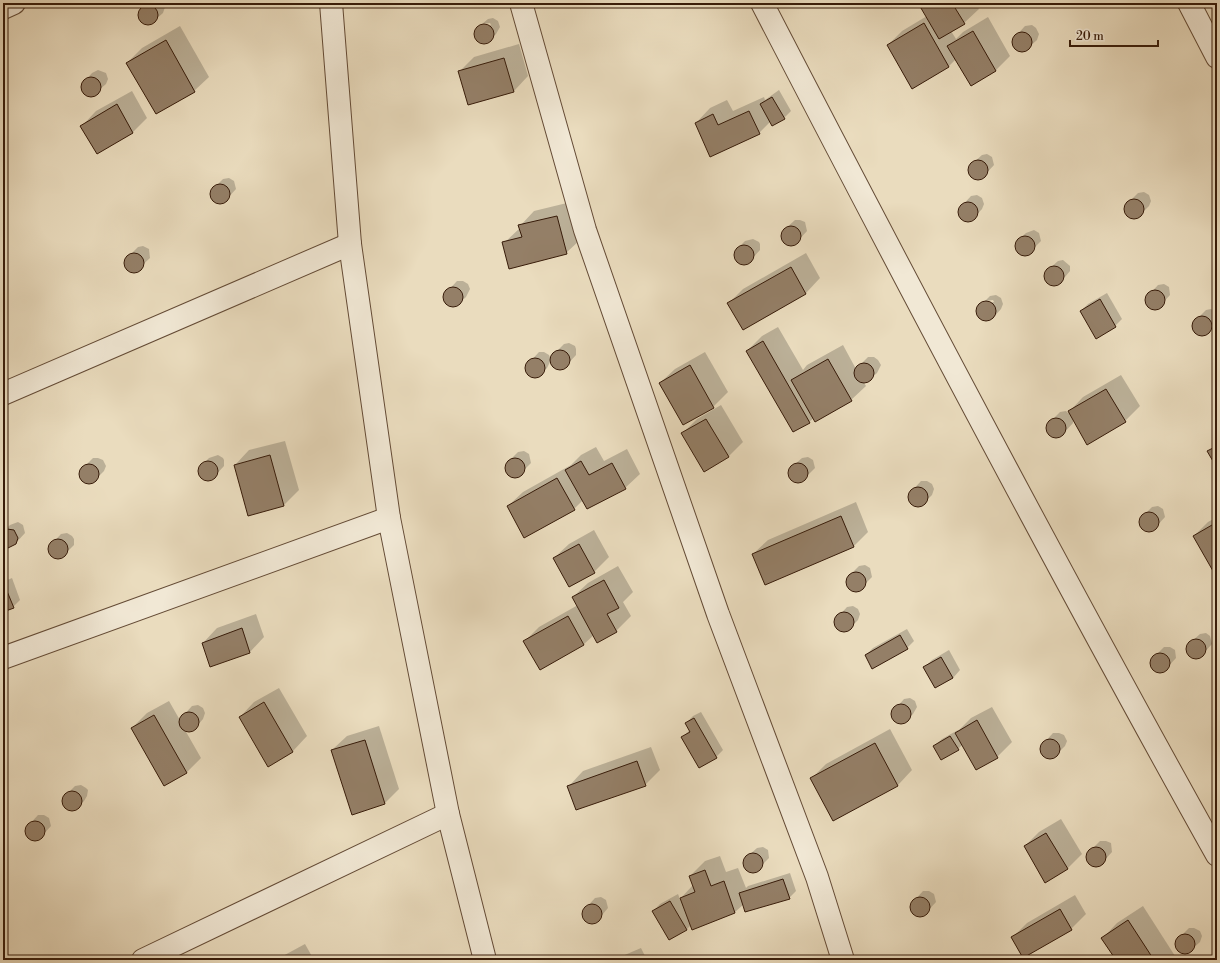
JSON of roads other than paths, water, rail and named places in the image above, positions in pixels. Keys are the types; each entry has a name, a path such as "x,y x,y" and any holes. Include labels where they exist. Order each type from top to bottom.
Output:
{"street":[{"path":"3,8 14,3"},
{"path":"331,3 350,244 389,518 448,814 485,960"},
{"path":"521,3 585,230 718,614 817,877 843,960"},
{"path":"762,3 896,262 1132,702 1217,855"},
{"path":"1189,3 1217,57"},
{"path":"3,394 350,244"},
{"path":"3,658 389,518"},
{"path":"143,960 448,814"}]}
